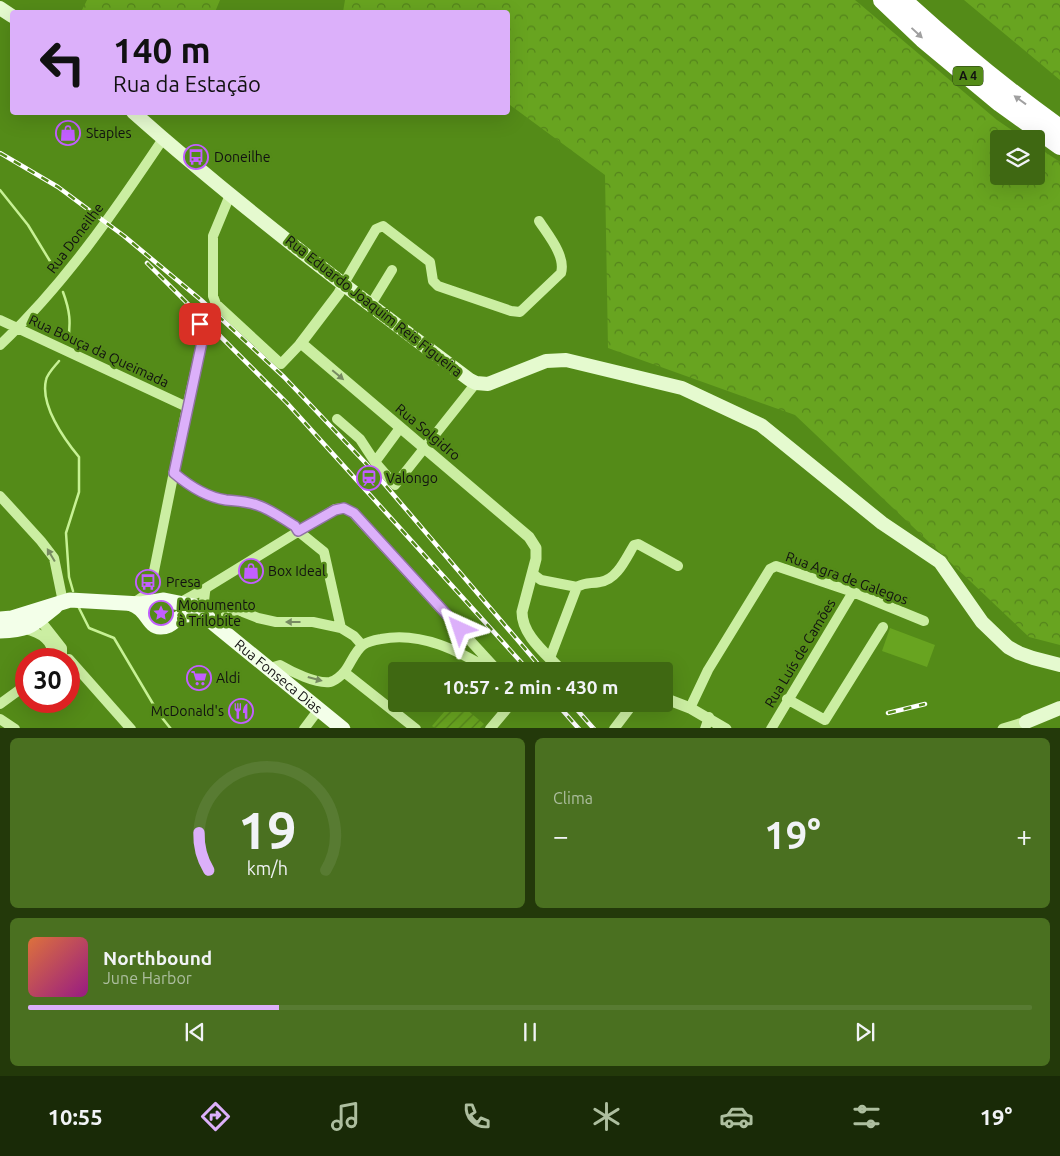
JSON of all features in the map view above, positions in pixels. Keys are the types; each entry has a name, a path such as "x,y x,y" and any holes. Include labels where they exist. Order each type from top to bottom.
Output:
{"highway":[{"name":"A 4","path":"882,0 923,39 1000,103 1060,146"},
{"name":"A 4","path":"903,0 936,31 1002,86 1060,128"}],"main road":[{"name":"Rua Eduardo Joaquim Reis Figueira","path":"136,115 230,195 343,285 476,383 488,384 546,361 566,360 682,388 761,425 882,523 940,562 982,622 1008,646 1026,656 1060,665"},
{"path":"6,619 63,602 77,600 129,603"},
{"path":"0,631 25,629 63,602"},
{"name":"Rua Fonseca Dias","path":"129,603 140,607 161,604 194,615 206,610 319,709 334,726"},
{"path":"6,619 31,617 40,620"},
{"path":"1026,722 1060,708"},
{"path":"1026,722 1060,713"}],"street":[{"name":"Rua Doneilhe","path":"0,345 63,280 163,139"},
{"path":"230,195 214,236 213,296 216,304 281,364 301,343 340,293 376,229 383,226 430,262 433,281 438,286 511,311 520,312 561,273 563,266 557,251 539,221"},
{"path":"370,306 392,270"},
{"name":"Rua Bouça da Queimada","path":"0,320 187,407"},
{"path":"161,604 174,473 203,337 200,324"},
{"name":"Rua Solgidro","path":"301,343 529,537 536,548 536,559 522,612 522,622 527,632 554,662"},
{"path":"337,419 360,439 375,462 395,485 476,383"},
{"path":"375,462 400,428"},
{"path":"174,473 188,485 199,491 224,500 242,500 259,506 295,526 298,531 324,552 341,628"},
{"path":"0,496 54,558 63,602"},
{"path":"206,610 206,588 298,531 335,510 344,508 354,513 490,662"},
{"path":"550,658 577,587 584,583 601,582 610,578 618,570 634,545 638,544 678,566"},
{"name":"Rua Agra de Galegos","path":"690,708 708,670 770,570 776,566 853,592 924,621"},
{"path":"532,574 542,580 577,587"},
{"name":"Rua Luís de Camões","path":"771,728 853,592"},
{"path":"129,603 142,598 161,604 206,610 238,610 258,618 276,622 313,622 341,628 354,636 362,646"},
{"path":"40,620 62,648"},
{"path":"788,699 825,720 883,627"},
{"path":"25,629 45,637 51,648"},
{"path":"452,650 459,646 462,640 460,629"},
{"path":"270,668 280,665 295,674 324,682 332,682 344,672 362,646 372,641 388,638 411,637 430,641 475,662"},
{"path":"80,672 131,728"},
{"path":"344,672 416,728"},
{"path":"0,704 15,693"},
{"path":"673,701 709,717 726,728"},
{"path":"309,727 319,709"},
{"path":"494,727 505,712"},
{"path":"614,728 627,712"},
{"path":"705,728 709,717"},
{"path":"0,719 15,728"},
{"path":"1003,728 1026,722"}],"green space":[{"path":"87,0 220,0 216,10 82,10"},
{"path":"345,0 855,0 997,120 1012,130 990,130 990,185 1045,185 1045,152 1060,162 1060,645 1029,637 795,415 608,348 605,175 510,105 510,10 343,10"},
{"path":"964,0 1060,0 1060,80"},
{"path":"890,628 935,645 927,667 882,651"},
{"path":"444,712 470,712 484,724 480,728 435,728 432,726"}],"waterway":[{"path":"0,190 28,225 56,271"},
{"path":"63,292 69,316 68,341"},
{"path":"59,361 47,378 45,390 50,411 60,431 79,457 79,492 66,533 69,577 73,591"},
{"path":"78,606 89,628 114,638 159,714 170,728"}],"railway":[{"path":"0,153 58,187 124,236 201,300 284,377 375,473 536,662"},
{"path":"147,263 287,403 521,662"},
{"path":"888,713 925,704"},
{"path":"564,712 578,728"},
{"path":"579,712 593,728"}],"place":[{"name":"Staples","path":"68,133"},
{"name":"Doneilhe","path":"196,157"},
{"name":"Valongo","path":"369,478"},
{"name":"Box Ideal","path":"251,571"},
{"name":"Presa","path":"148,582"},
{"name":"Monumento à Trilobite","path":"161,613"},
{"name":"Aldi","path":"199,678"},
{"name":"McDonald's","path":"241,711"}],"route":[{"path":"200,324 203,337 174,473 188,485 199,491 224,500 242,500 259,506 295,526 298,531 335,510 344,508 354,513 460,629"}]}
